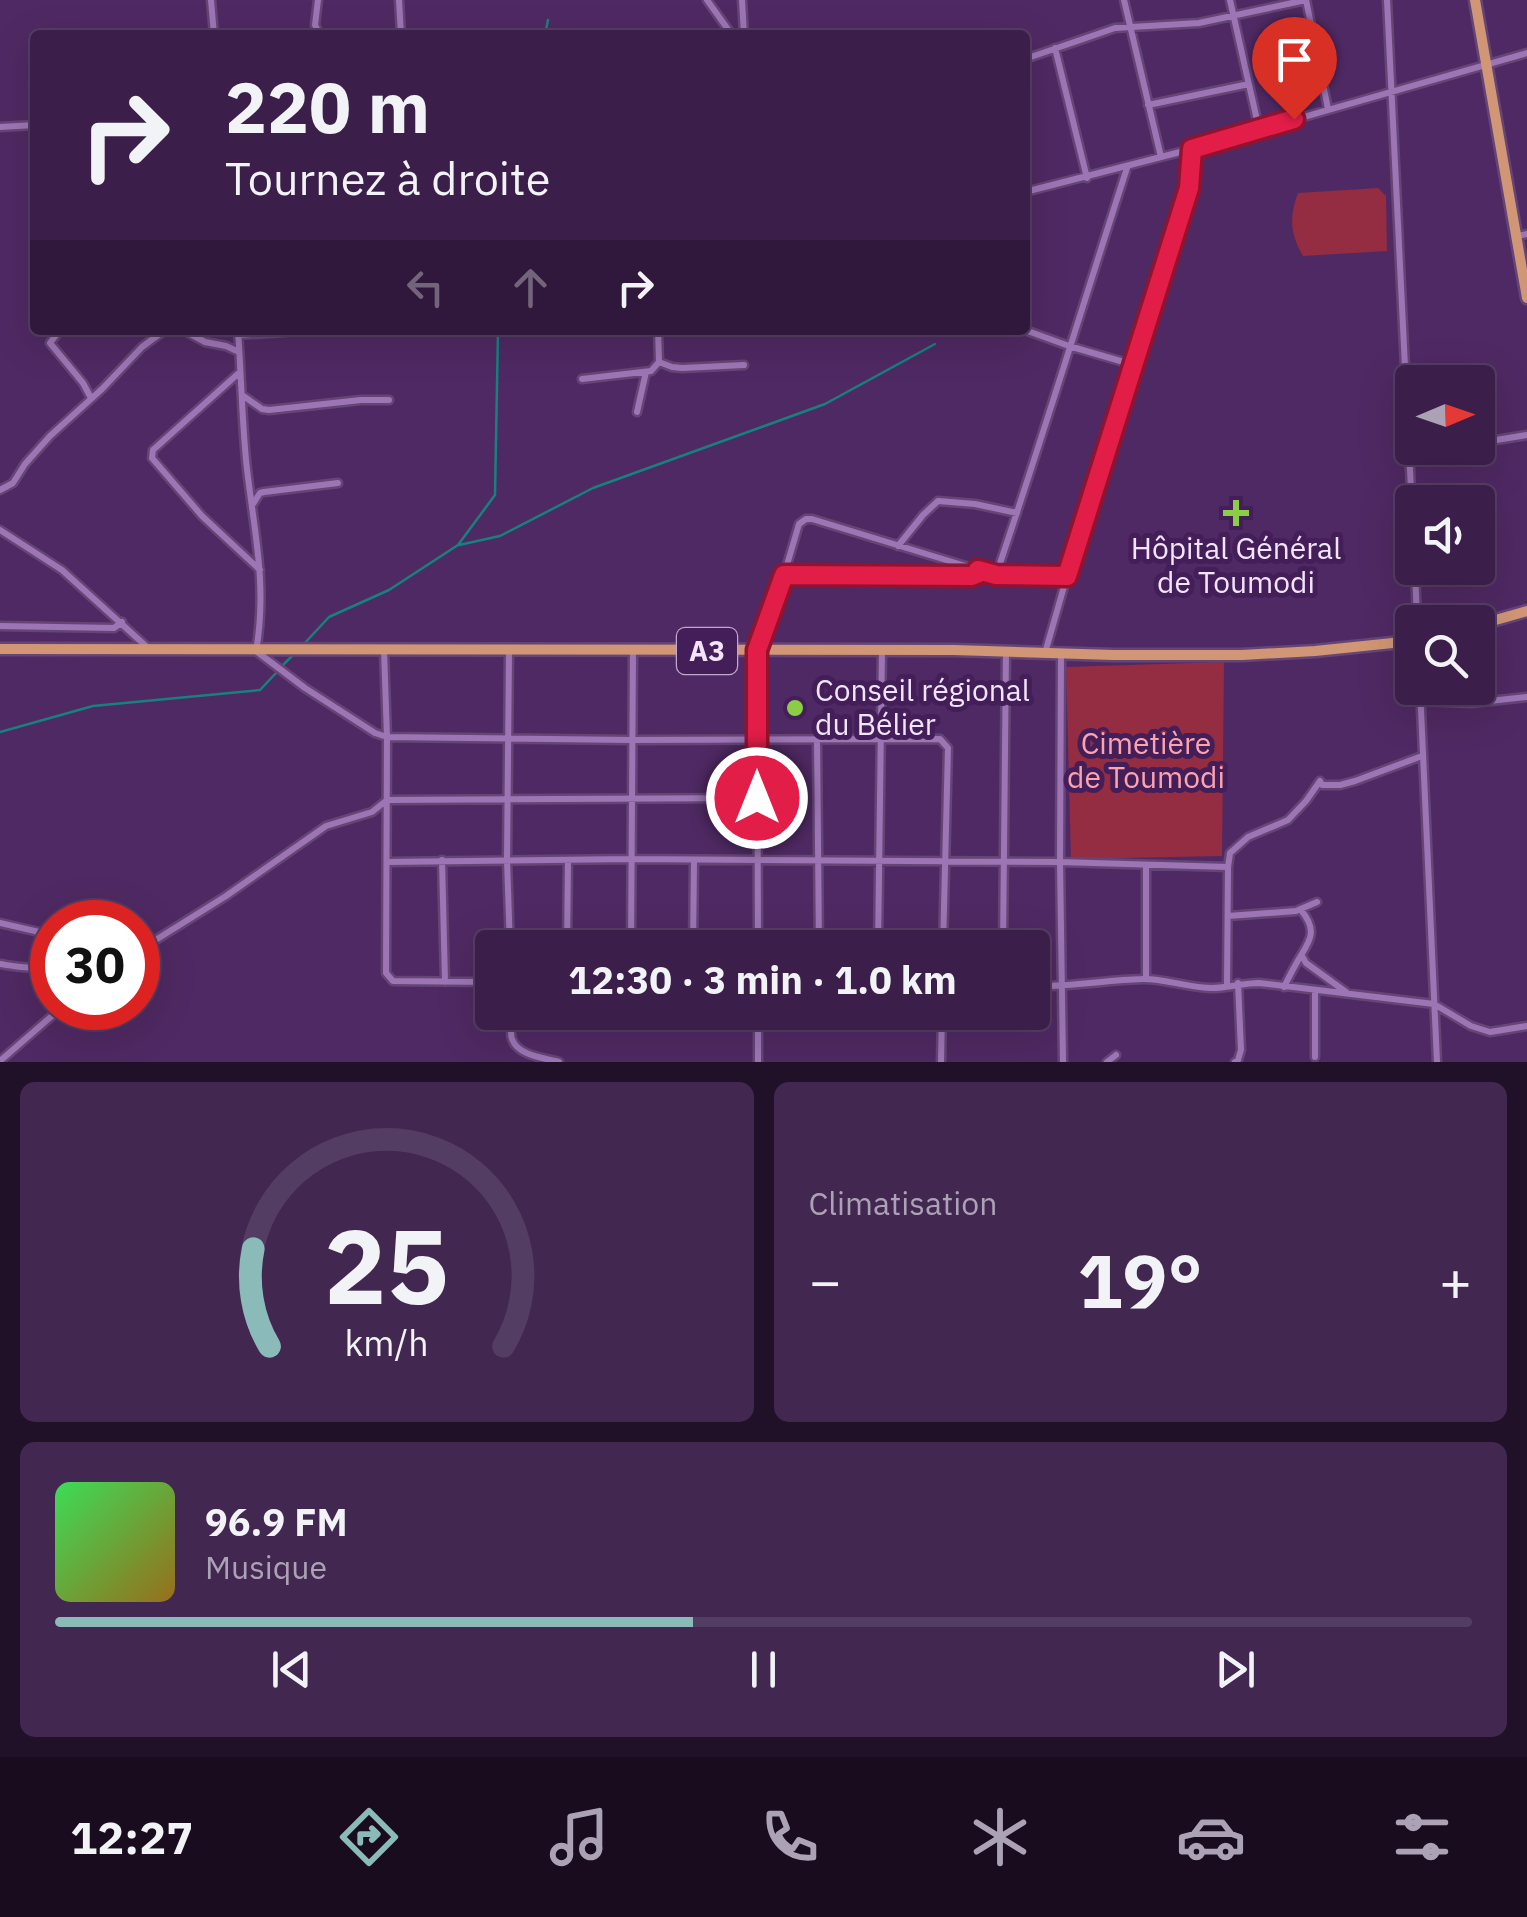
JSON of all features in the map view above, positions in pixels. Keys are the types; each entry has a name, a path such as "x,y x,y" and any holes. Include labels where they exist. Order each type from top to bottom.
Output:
{"main road":[{"path":"1475,0 1522,235 1527,298"},
{"path":"1495,620 1527,612"},
{"name":"A3","path":"0,649 1255,654 1395,643"}],"street":[{"path":"211,0 214,30"},
{"path":"318,0 318,30"},
{"path":"400,0 401,30"},
{"path":"707,0 728,30"},
{"path":"742,0 744,30"},
{"path":"1124,0 1161,157"},
{"path":"1230,0 1260,129"},
{"path":"1030,57 1101,32 1131,26 1199,24 1306,0 1328,109"},
{"path":"1388,0 1405,365"},
{"path":"1055,48 1087,178"},
{"path":"1030,191 1527,53"},
{"path":"1148,105 1249,84"},
{"path":"0,127 30,125"},
{"path":"1045,652 1189,188 1192,149"},
{"path":"996,575 1127,167"},
{"path":"1030,332 1134,364"},
{"path":"56,335 50,343 91,398"},
{"path":"0,490 13,483 24,464 50,436 159,335"},
{"path":"192,335 240,352"},
{"path":"238,335 260,571 256,651 304,688 375,734 388,737 940,739 948,748 943,930"},
{"path":"582,379 646,372 658,366 658,335"},
{"path":"659,362 682,368 744,364"},
{"path":"240,372 153,450 152,458 202,516 260,571"},
{"path":"637,412 646,372"},
{"path":"241,394 269,410 389,400"},
{"path":"1495,441 1527,435"},
{"path":"252,504 264,492 338,484"},
{"path":"898,546 938,501 976,504 1017,514"},
{"path":"758,930 757,650 799,524 806,518 996,575 1067,576"},
{"path":"0,530 62,570 150,650"},
{"path":"784,575 972,576 978,570"},
{"path":"0,626 114,628 122,622"},
{"path":"384,650 388,978 475,982"},
{"path":"509,650 509,930"},
{"path":"879,930 882,650"},
{"path":"631,930 633,651"},
{"path":"1003,930 1006,652"},
{"path":"1061,654 1062,1062"},
{"path":"1495,700 1527,697"},
{"path":"1420,705 1437,1062"},
{"path":"817,739 819,930"},
{"path":"1227,986 1230,852 1248,837 1288,820 1320,781 1322,785 1340,784 1422,756"},
{"path":"160,937 326,826 372,812 388,800 757,798"},
{"path":"442,860 444,982"},
{"path":"567,930 568,860"},
{"path":"692,930 694,861"},
{"path":"387,862 1060,862 1228,867"},
{"path":"1146,866 1146,978"},
{"path":"1228,916 1301,910 1317,902"},
{"path":"1284,987 1308,948 1310,922 1301,910"},
{"path":"0,922 30,930"},
{"path":"1301,955 1348,994"},
{"path":"0,964 30,968"},
{"path":"1050,987 1146,978 1212,988 1238,984 1284,987 1434,1004 1471,1026 1490,1032 1527,1026"},
{"path":"1235,1062 1240,1050 1238,984"},
{"path":"1315,991 1315,1057"},
{"path":"0,1061 35,1030"},
{"path":"512,1030 514,1043 528,1054 559,1062"},
{"path":"758,1030 758,1062"},
{"path":"941,1062 942,1030"},
{"path":"1107,1062 1116,1055"}],"green space":[{"path":"1378,188 1386,196 1387,251 1303,256 1292,225 1298,193"},
{"name":"Cimetière de Toumodi","path":"1224,662 1222,856 1071,859 1066,667"}],"waterway":[{"path":"546,30 548,20"},
{"path":"303,645 329,617 389,590 458,545 495,495 498,335"},
{"path":"459,545 500,536 593,488 825,404 935,344"},
{"path":"282,666 294,654"},
{"path":"0,732 93,706 260,690 277,672"}],"place":[{"name":"Hôpital Général de Toumodi","path":"1236,513"},
{"name":"Conseil régional du Bélier","path":"795,708"}],"route":[{"path":"757,798 757,650 784,575 972,576 978,570 996,575 1067,576 1189,188 1192,149 1294,119"}]}
